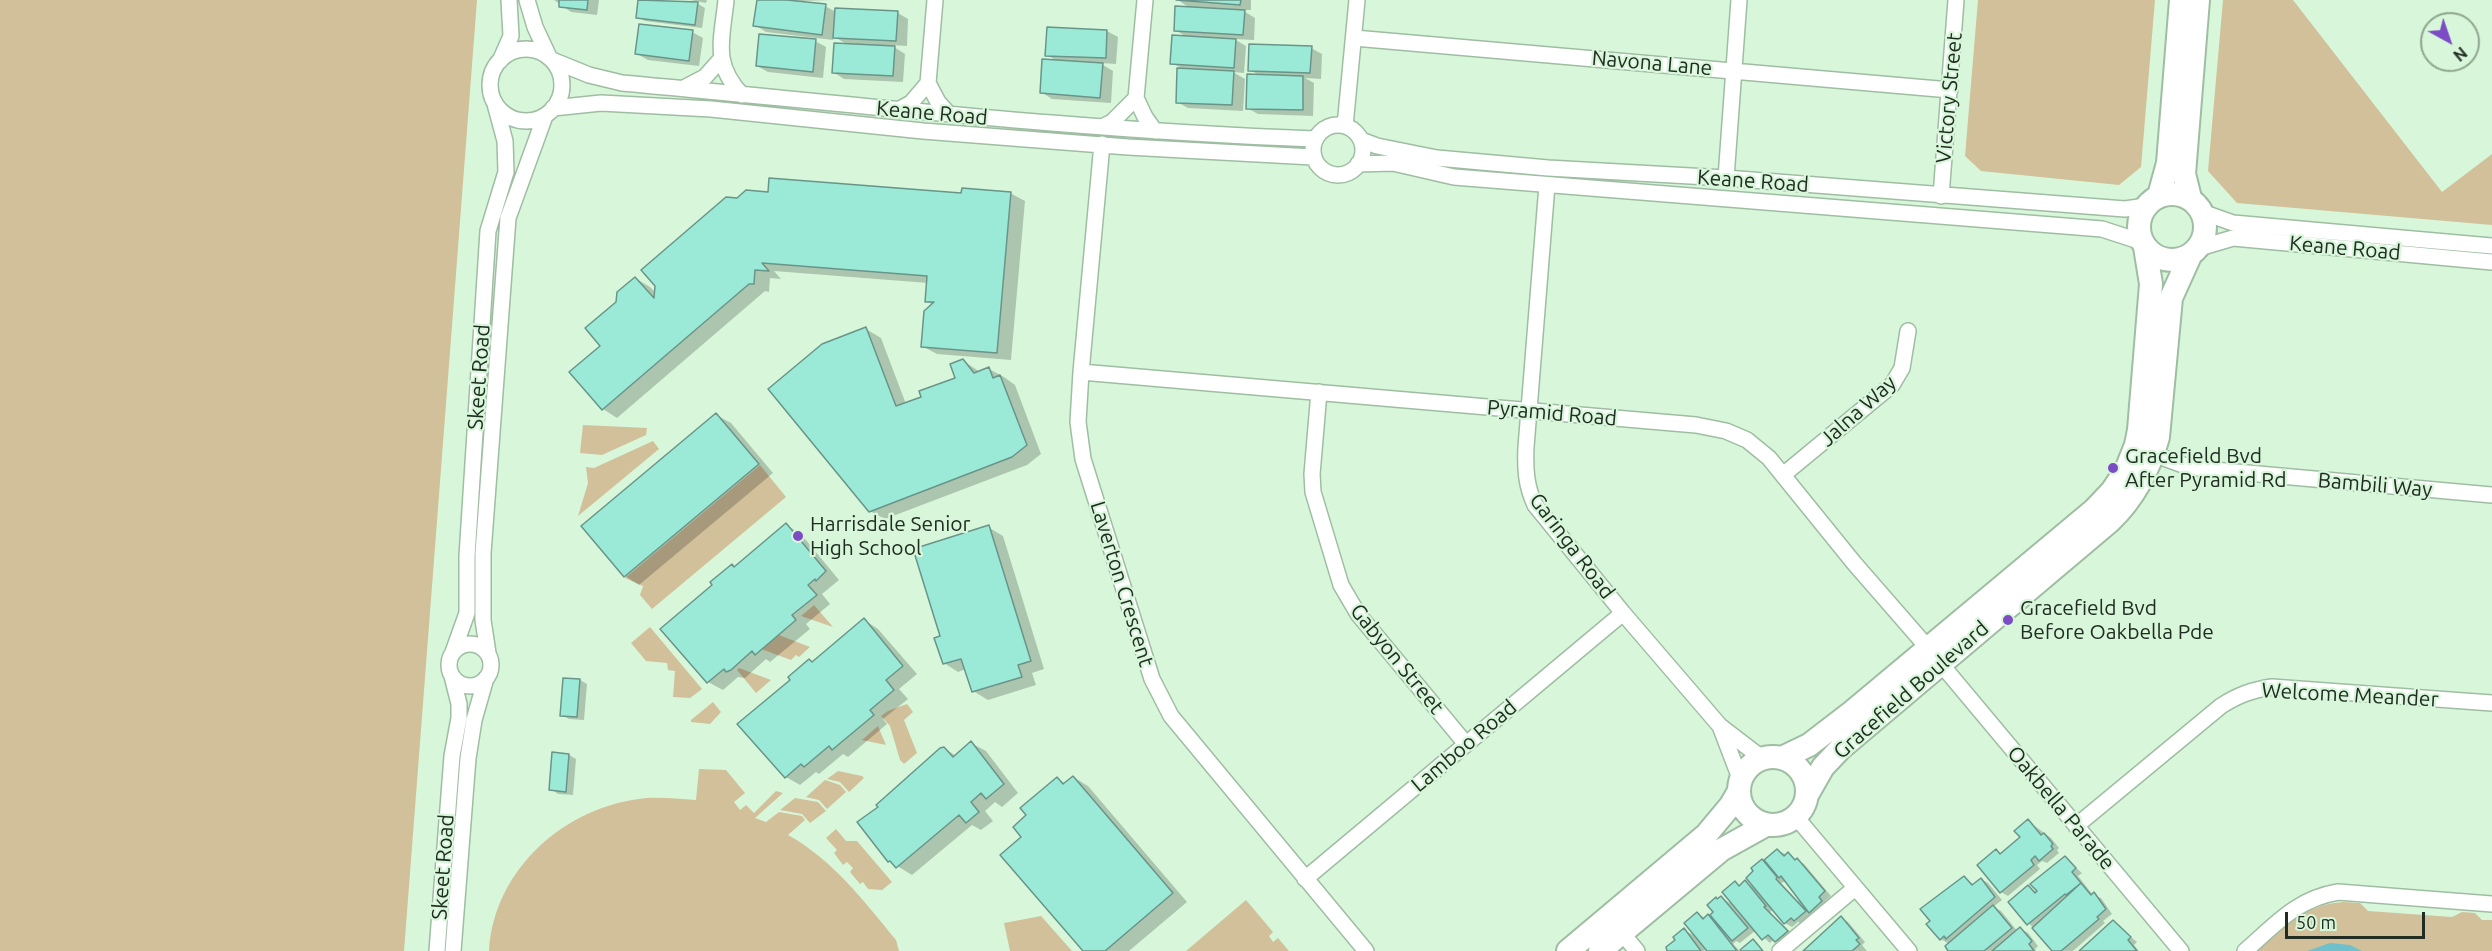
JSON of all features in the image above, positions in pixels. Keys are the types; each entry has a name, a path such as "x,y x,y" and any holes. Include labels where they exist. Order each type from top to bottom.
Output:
{"street":[{"path":"509,0 511,36 491,78 490,92 495,104 505,114 518,120 531,121 549,112 559,100 561,79 535,27 527,0"},
{"path":"726,0 721,59 729,80 742,95"},
{"path":"935,0 928,83 938,102 948,113"},
{"path":"1145,0 1136,98 1155,131"},
{"path":"1345,126 1357,0"},
{"path":"1726,178 1739,0"},
{"name":"Victory Street","path":"1941,196 1956,0"},
{"path":"2144,245 2139,226 2168,163 2181,0"},
{"path":"2194,252 2205,234 2184,174 2198,0"},
{"name":"Navona Lane","path":"1354,38 1950,90"},
{"path":"500,61 513,52 528,49 551,59"},
{"name":"Keane Road","path":"551,59 589,75 622,83 1102,127 1315,139 1329,127 1345,126 1355,132 1360,140 1377,146 1437,158 1548,168 1726,178 2125,210 2175,194 2233,223 2492,246"},
{"path":"683,89 705,77 721,59"},
{"path":"900,109 911,104 928,83"},
{"path":"1102,127 1112,122 1136,98"},
{"name":"Keane Road","path":"549,112 601,103 711,109 923,131 1313,157 1322,170 1336,175 1346,174 1358,164 1393,164 1454,177 2102,229 2144,245 2151,254 2176,261 2234,238 2492,262"},
{"name":"Skeet Road","path":"453,652 466,613 466,556 488,231 506,172 505,141 495,104"},
{"name":"Skeet Road","path":"488,653 483,620 483,553 508,218 549,112"},
{"path":"1313,157 1315,139"},
{"path":"1358,164 1362,155 1360,140"},
{"name":"Laverton Crescent","path":"1102,144 1078,422 1083,459 1156,690 1171,716 1366,951"},
{"name":"Garinga Road","path":"1547,185 1525,472 1528,490 1535,505 1623,613 1720,726 1773,759"},
{"name":"Gracefield Boulevard","path":"1935,656 2094,510 2112,491 2126,470 2139,430 2147,352 2151,284 2144,245"},
{"name":"Gracefield Boulevard","path":"1807,795 1823,767 1859,720 1935,656 2119,513 2138,488 2158,437 2171,298 2194,252"},
{"name":"Jalna Way","path":"1783,475 1892,385 1902,368 1908,331"},
{"name":"Pyramid Road","path":"1081,372 1696,425 1726,431 1747,440 1769,458 1935,656"},
{"name":"Gabyon Street","path":"1319,392 1312,474 1313,492 1341,585 1358,614 1466,744"},
{"name":"Bambili Way","path":"2153,454 2204,470 2492,495"},
{"name":"Lamboo Road","path":"1305,879 1623,613"},
{"path":"471,643 481,646 488,653 491,669 486,678 478,684 469,686 459,683 452,676 448,664 453,652 461,645 471,643"},
{"name":"Oakbella Parade","path":"1935,656 2181,951"},
{"name":"Skeet Road","path":"437,951 451,763 459,718 459,704 452,676"},
{"name":"Skeet Road","path":"453,951 468,758 474,720 486,678"},
{"name":"Welcome Meander","path":"2076,826 2221,706 2238,695 2255,689 2272,687 2492,704"},
{"name":"Gracefield Boulevard","path":"1773,759 1809,745 1859,720"},
{"name":"Garinga Road","path":"1720,726 1740,786"},
{"path":"1568,951 1706,835 1731,805 1746,772 1773,759 1797,766 1803,774 1807,795 1796,817 1787,823 1766,825 1721,850 1600,951"},
{"path":"1740,786 1741,802 1746,812 1755,820 1766,825"},
{"path":"1796,817 1908,951"},
{"path":"1780,951 1855,888"},
{"path":"2245,951 2294,909 2315,896 2338,892 2492,904"},
{"path":"1622,933 1637,951"}],"shaded area":[{"path":"0,0 477,0 404,951 0,951"},
{"path":"1978,0 2155,0 2141,167 2119,185 1981,171 1965,156"},
{"path":"2223,0 2293,0 2442,192 2492,154 2492,225 2237,203 2208,171"},
{"path":"583,425 647,428 646,435 602,455 580,453"},
{"path":"653,441 659,449 578,516 588,483 586,467 594,468"},
{"path":"760,465 786,497 652,609 640,595 643,586 625,578"},
{"path":"814,605 833,627 801,616"},
{"path":"650,627 702,689 690,698 673,697 675,671 668,670 667,663 646,661 631,643"},
{"path":"779,635 810,647 799,657 796,655 791,660 761,649"},
{"path":"739,668 771,680 756,693 737,670"},
{"path":"713,702 721,712 710,724 691,722 691,720"},
{"path":"907,704 913,712 904,720 917,753 904,764 900,760 890,726 881,716"},
{"path":"878,726 886,745 862,740"},
{"path":"699,769 726,770 745,793 734,802 740,810 746,805 754,813 776,791 783,793 755,818 766,822 779,812 802,816 805,820 788,835 819,856 847,882 896,940 899,951 489,951 494,921 504,894 520,869 539,847 562,828 588,814 616,804 646,798 696,800"},
{"path":"838,771 864,778 849,792 840,782 827,779"},
{"path":"825,780 840,785 846,792 827,809 819,800 806,797"},
{"path":"795,798 818,802 826,811 810,823 802,814 780,810"},
{"path":"836,829 846,841 857,841 892,882 882,890 868,889 863,882 860,884 850,872 853,868 847,862 843,865 834,853 837,850 826,838"},
{"path":"1246,900 1273,932 1269,936 1273,942 1278,938 1289,951 1186,951"},
{"path":"2343,902 2360,903 2368,911 2452,917 2462,912 2475,913 2482,920 2492,920 2492,951 2256,951 2306,912"},
{"path":"1041,916 1072,951 1010,951 1004,923"}],"water":[{"path":"2330,943 2350,945 2362,951 2307,951"}],"building":[{"path":"559,0 588,0 587,10 559,7"},
{"path":"638,0 698,2 695,25 636,18"},
{"path":"757,0 826,4 822,35 753,26"},
{"path":"1176,0 1241,0 1240,5"},
{"path":"1175,6 1245,10 1243,35 1174,31"},
{"path":"835,8 898,11 896,41 833,38"},
{"path":"639,24 693,30 689,61 635,54"},
{"path":"1047,27 1107,30 1106,58 1045,56"},
{"path":"759,34 816,39 813,72 756,66"},
{"path":"1172,35 1236,39 1234,68 1170,64"},
{"path":"834,43 895,46 893,76 832,73"},
{"path":"1249,44 1312,46 1310,73 1248,71"},
{"path":"1042,59 1103,63 1100,98 1040,93"},
{"path":"1177,68 1234,71 1232,105 1176,103"},
{"path":"1247,74 1303,76 1303,110 1246,109"},
{"path":"769,178 961,193 962,188 1011,192 997,353 921,347 924,311 934,302 925,302 927,276 762,263 769,271 755,270 754,284 749,284 602,410 569,372 600,346 585,328 616,302 617,292 635,277 654,298 655,286 641,270 726,197 737,198 746,190 768,192"},
{"path":"866,327 896,406 921,397 919,391 955,378 950,364 963,359 974,373 989,367 993,378 1000,375 1027,445 1012,457 869,512 768,389 822,344"},
{"path":"716,413 759,464 624,577 581,526"},
{"path":"786,523 826,571 808,585 817,595 792,615 796,620 755,655 752,651 731,670 726,672 724,669 707,683 660,629 712,585 710,582 732,564 734,567"},
{"path":"989,525 1031,661 1018,665 1022,677 972,692 961,659 943,664 934,638 940,636 913,549"},
{"path":"864,618 903,666 886,680 894,690 870,710 874,715 832,750 829,746 804,767 801,764 785,778 737,724 790,680 788,677 809,659 812,662"},
{"path":"563,678 580,679 577,717 560,716"},
{"path":"971,741 1004,784 986,799 981,793 971,802 979,812 966,823 959,815 896,868 890,861 888,862 857,822 878,807 876,805 940,748 944,747 953,757"},
{"path":"552,752 569,754 566,792 549,790"},
{"path":"1073,776 1173,893 1105,951 1083,951 1000,855 1021,837 1013,827 1026,815 1020,808 1057,777 1063,784"},
{"path":"2028,819 2041,835 2044,833 2053,844 2051,846 2053,849 2039,861 2035,856 2031,860 2034,865 2000,893 1977,865 1996,849 2000,854 2020,837 2014,831"},
{"path":"1777,849 1784,856 1788,852 1795,860 1797,858 1825,891 1819,897 1822,901 1809,913 1781,876 1779,878 1764,860"},
{"path":"2065,856 2076,868 2072,872 2081,883 2027,925 2008,902 2028,885 2035,893 2037,891 2030,884"},
{"path":"1762,859 1777,877 1776,879 1806,911 1794,921 1791,918 1784,924 1746,878 1753,871 1751,868"},
{"path":"1964,876 1972,885 1981,878 1995,897 1946,939 1944,936 1940,940 1926,924 1930,921 1920,909"},
{"path":"1745,880 1766,906 1764,907 1788,931 1775,942 1768,935 1762,940 1722,892 1735,881 1739,886"},
{"path":"2081,883 2091,895 2094,892 2106,909 2097,917 2099,919 2061,951 2052,951 2032,928"},
{"path":"1721,896 1748,928 1732,941 1710,915 1713,912 1707,905 1716,897 1717,899"},
{"path":"1993,905 2012,928 1984,951 1948,951 1945,946"},
{"path":"1697,912 1703,919 1708,914 1737,951 1707,951 1684,923"},
{"path":"1841,916 1859,938 1856,940 1860,944 1852,951 1803,951"},
{"path":"2113,920 2131,937 2128,940 2137,951 2079,951"},
{"path":"2020,927 2032,941 2029,944 2034,951 1992,951"},
{"path":"1684,928 1701,951 1667,951 1666,947 1675,940 1673,937"},
{"path":"1753,939 1763,951 1740,950"}],"place":[{"name":"Gracefield Bvd After Pyramid Rd","path":"2113,468"},
{"name":"Harrisdale Senior High School","path":"798,536"},
{"name":"Gracefield Bvd Before Oakbella Pde","path":"2008,620"}]}
